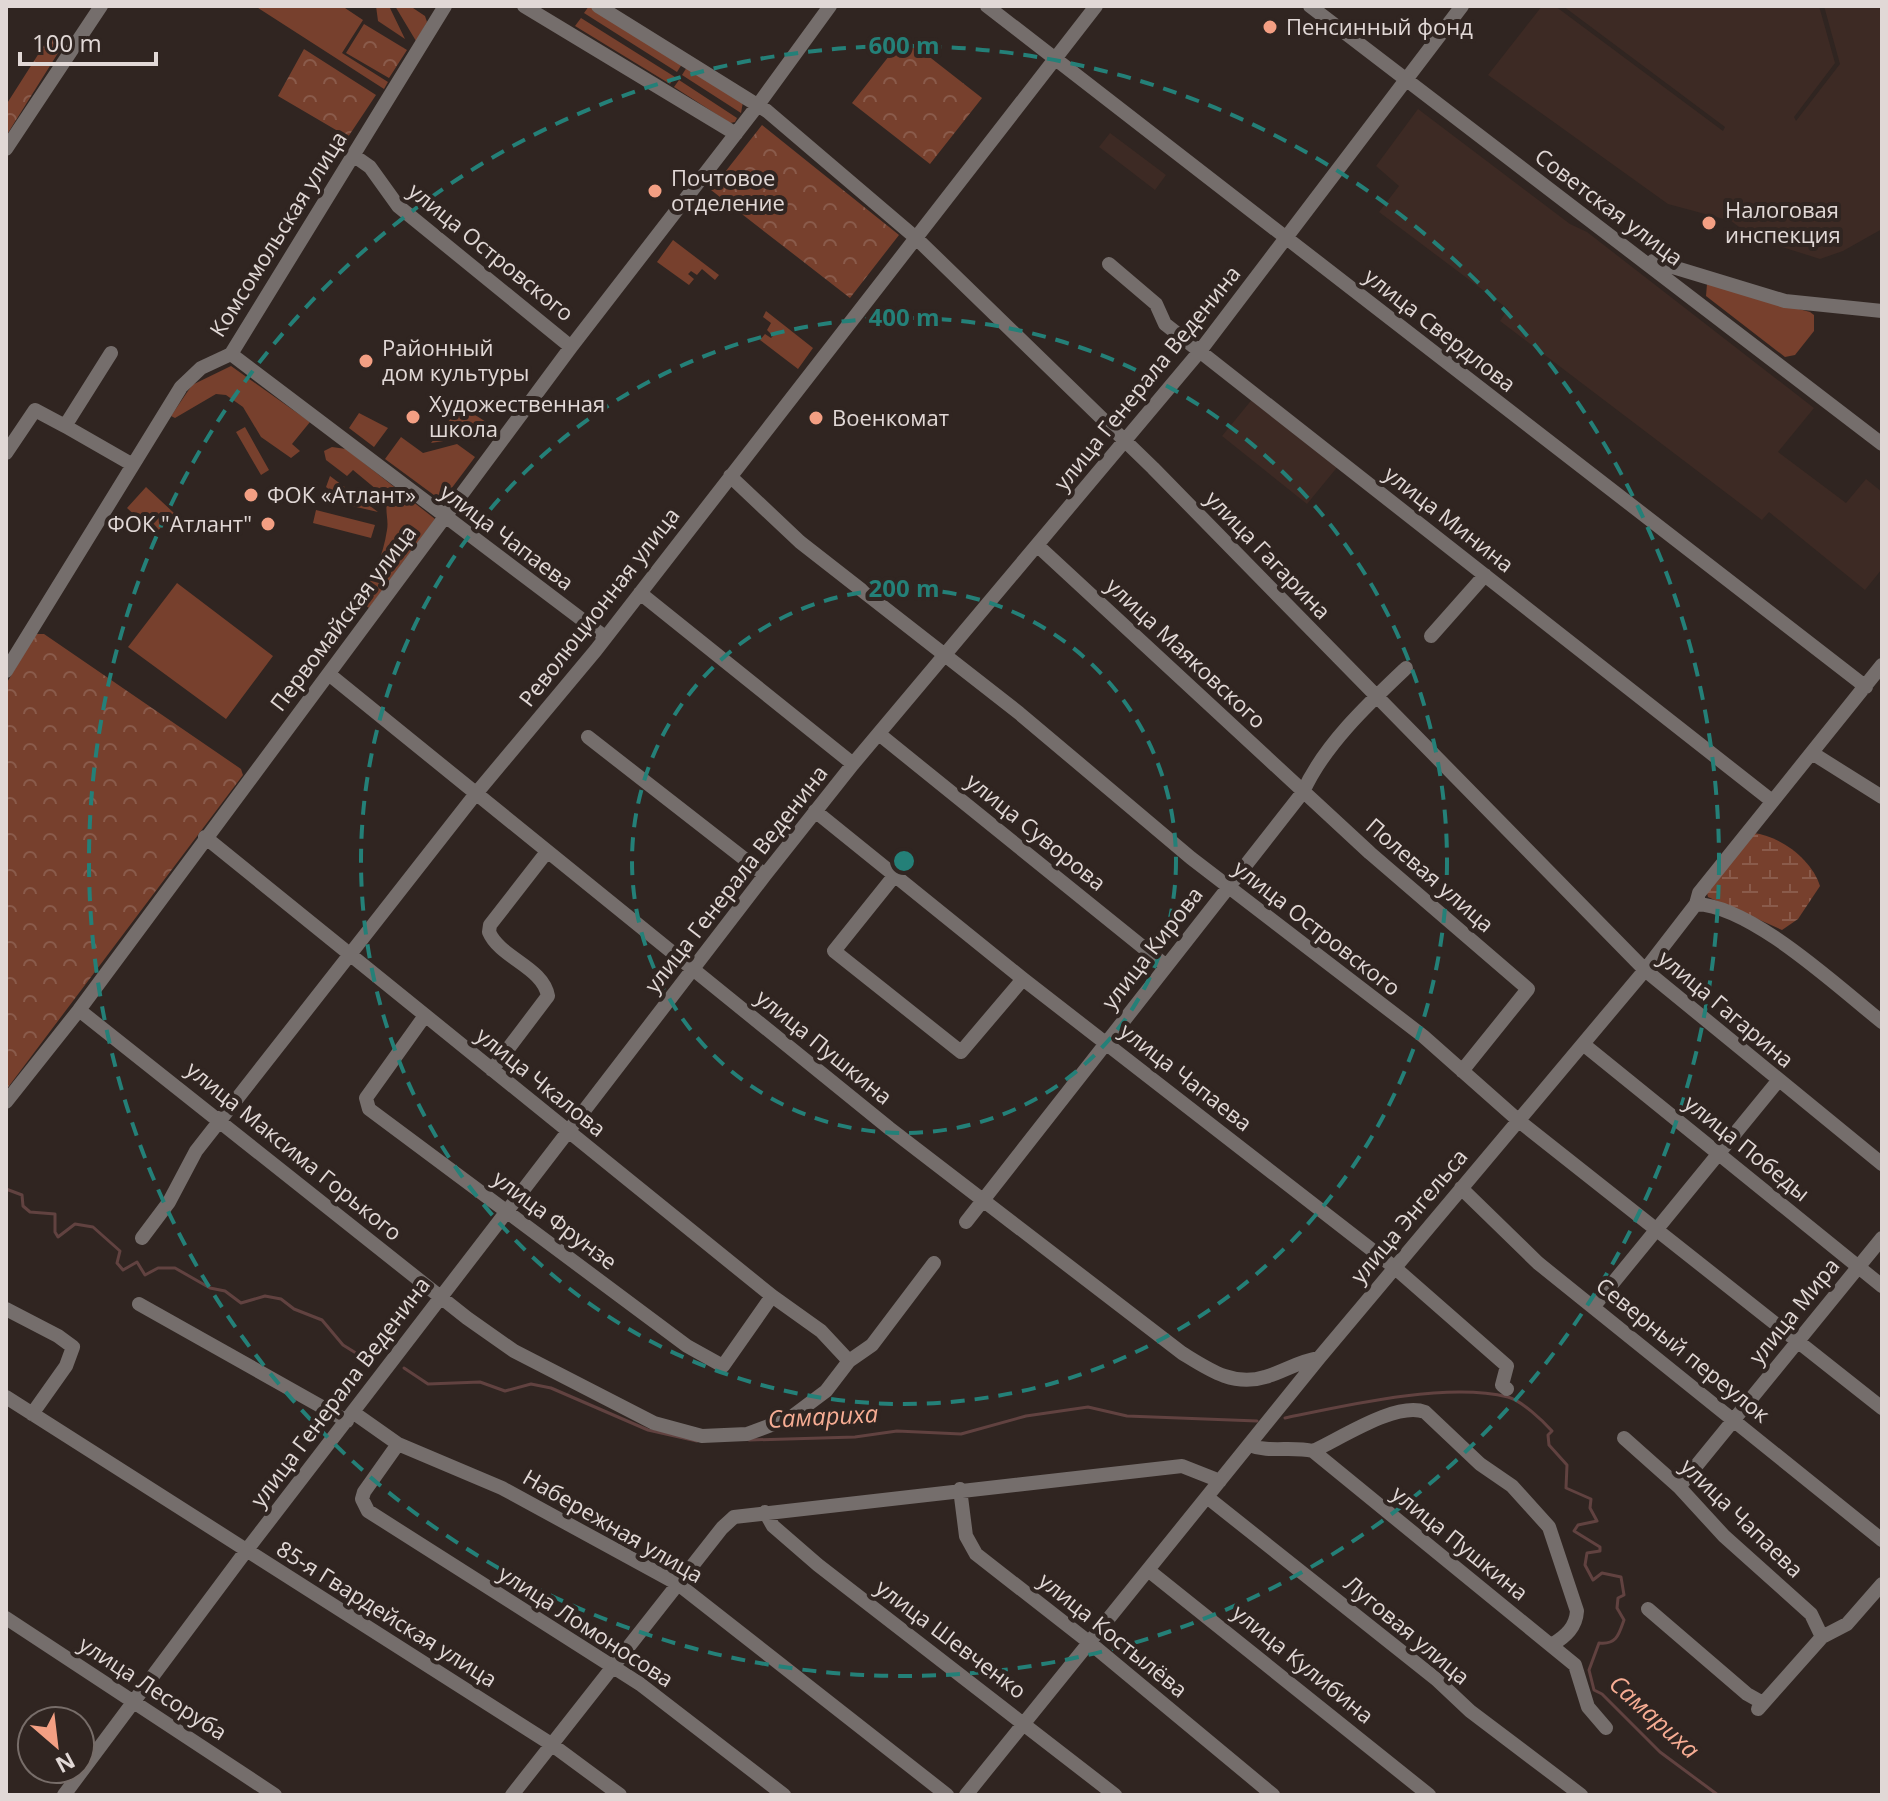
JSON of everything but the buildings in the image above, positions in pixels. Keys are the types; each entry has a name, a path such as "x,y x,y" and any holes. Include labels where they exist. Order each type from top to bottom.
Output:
{"street":[{"path":"6,149 101,6"},
{"name":"Комсомольская улица","path":"6,671 188,378 231,354 445,6"},
{"path":"524,6 670,91 736,134"},
{"name":"улица Гагарина","path":"598,6 758,105 916,238 1126,442 1645,970 1882,1164"},
{"name":"Первомайская улица","path":"6,1102 79,1010 571,347 736,134 830,6"},
{"name":"улица Свердлова","path":"987,6 1866,687"},
{"name":"Революционная улица","path":"142,1238 169,1202 196,1151 222,1122 474,796 640,593 1096,6"},
{"name":"Советская улица","path":"1310,6 1882,444"},
{"name":"улица Генерала Веденина","path":"64,1795 440,1296 815,811 1200,351 1462,6"},
{"name":"улица Островского","path":"353,155 370,167 398,206 571,347"},
{"path":"1641,257 1785,301 1882,311"},
{"name":"улица Минина","path":"1109,264 1156,304 1165,324 1772,801"},
{"path":"65,426 111,353"},
{"name":"улица Чапаева","path":"231,354 605,637"},
{"path":"6,453 35,410 133,465"},
{"name":"улица Островского","path":"730,476 800,542 945,655 1228,886 1423,1036 1519,1121 1882,1408"},
{"name":"улица Маяковского","path":"1038,546 1303,792"},
{"path":"1431,636 1485,575"},
{"path":"640,593 853,764"},
{"name":"улица Энгельса","path":"966,1795 1319,1358 1645,970 1696,904 1699,893 1882,665"},
{"name":"улица Кирова","path":"966,1222 1303,792 1316,767 1375,697 1406,668"},
{"name":"улица Пушкина","path":"330,675 474,796 693,971 982,1200 1182,1353 1222,1377 1262,1379 1319,1358"},
{"name":"улица Суворова","path":"879,734 1165,965"},
{"path":"588,737 765,875"},
{"path":"1812,753 1882,797"},
{"name":"Полевая улица","path":"1303,792 1528,989 1462,1071"},
{"name":"улица Чапаева","path":"815,811 1023,979 1394,1267 1507,1366 1502,1385 1507,1389"},
{"name":"улица Чкалова","path":"205,837 353,953 424,1017 569,1130 772,1296 821,1331 849,1361"},
{"path":"492,1070 548,996 542,981 494,941 489,932 490,925 546,853"},
{"path":"895,875 834,951 961,1052 1023,979"},
{"path":"1696,904 1711,904 1755,926 1882,1022"},
{"name":"улица Максима Горького","path":"79,1010 514,1351 654,1423 702,1436 747,1434 790,1418 826,1391 849,1361"},
{"name":"улица Фрунзе","path":"424,1017 373,1085 366,1103 505,1212 687,1346 723,1366 772,1296"},
{"name":"улица Победы","path":"1583,1044 1882,1286"},
{"path":"1594,1306 1778,1081"},
{"name":"Северный переулок","path":"1461,1188 1538,1263 1882,1540"},
{"name":"улица Мира","path":"1679,1487 1882,1238"},
{"path":"849,1361 872,1345 934,1263"},
{"name":"Набережная улица","path":"139,1304 398,1444 502,1488 678,1584 947,1795"},
{"path":"6,1309 73,1347 66,1366 32,1414"},
{"name":"85-я Гвардейская улица","path":"6,1397 551,1744 620,1795"},
{"path":"1249,1445 1262,1450 1294,1446 1313,1451 1360,1425 1406,1412 1425,1412 1480,1464 1512,1486 1549,1527 1577,1611 1576,1621 1565,1637 1553,1644"},
{"name":"улица Чапаева","path":"1624,1438 1679,1487 1724,1536 1811,1614 1822,1637"},
{"name":"улица Ломоносова","path":"398,1444 362,1499 368,1511 612,1667 784,1795"},
{"name":"улица Пушкина","path":"1313,1451 1553,1644 1575,1665 1588,1707 1606,1728"},
{"path":"512,1795 728,1522 744,1514 1182,1466 1220,1481"},
{"name":"улица Костылёва","path":"960,1489 966,1536 976,1554 1090,1643 1273,1795"},
{"name":"Луговая улица","path":"1207,1497 1436,1679 1470,1711 1581,1795"},
{"name":"улица Шевченко","path":"765,1512 773,1526 818,1565 1115,1795"},
{"name":"улица Кулибина","path":"1148,1570 1429,1795"},
{"path":"1648,1609 1760,1706 1822,1637 1847,1624 1882,1584"},
{"name":"улица Лесоруба","path":"6,1618 275,1795"}],"shaded area":[{"path":"1542,6 1555,6 1723,131 1725,127 1563,6 1819,6 1835,63 1794,117 1796,121 1840,64 1824,6 1882,6 1882,229 1843,251 1820,259 1754,238 1731,221 1668,204 1488,75"},
{"path":"1418,109 1570,224 1587,232 1814,408 1778,452 1846,503 1866,479 1882,492 1882,569 1865,590 1769,512 1762,520 1500,321 1508,309 1379,212 1399,186 1376,166"},
{"path":"1110,133 1166,175 1155,190 1099,147"},
{"path":"1254,397 1339,465 1307,504 1222,436"}],"green space":[{"path":"255,6 342,6 363,20 342,53 388,82 384,89"},
{"path":"376,6 389,6 405,39 378,21"},
{"path":"395,6 410,6 425,16 427,22 416,41"},
{"path":"589,6 682,64 677,72 584,13"},
{"path":"581,18 675,77 670,84 575,26"},
{"path":"364,24 407,50 389,78 346,53"},
{"path":"56,35 63,39 63,45 6,136 6,105 48,39"},
{"path":"904,37 982,98 930,164 852,103"},
{"path":"304,49 376,95 348,137 278,96"},
{"path":"687,67 743,102 741,113 682,75"},
{"path":"679,80 737,118 735,122 730,123 674,87"},
{"path":"762,125 899,235 850,298 711,190"},
{"path":"673,240 719,275 715,280 702,269 697,275 691,271 688,274 694,279 689,285 657,262"},
{"path":"1707,284 1810,312 1814,315 1814,331 1795,355 1785,357 1706,296"},
{"path":"766,311 813,348 798,369 760,340 765,334 771,338 773,336 767,330 771,323 763,317"},
{"path":"231,366 310,422 292,444 300,451 291,458 261,437 243,407 226,395 216,394 175,418 171,416 192,385"},
{"path":"461,406 494,427 462,438 431,443"},
{"path":"359,413 388,428 374,447 349,428"},
{"path":"245,427 269,470 261,475 236,432"},
{"path":"401,437 423,453 457,444 475,457 442,501 385,459"},
{"path":"332,447 346,449 435,519 369,608 358,600 373,576 383,549 388,499 353,470 347,476 326,460 324,451"},
{"path":"330,476 378,512 352,506 326,487"},
{"path":"146,487 174,513 155,534 127,508"},
{"path":"316,510 375,525 371,538 313,523"},
{"path":"177,583 273,656 226,719 128,647"},
{"path":"36,634 44,634 241,769 243,775 6,1090 6,684"},
{"path":"1753,833 1774,839 1794,851 1810,867 1820,886 1798,919 1782,930 1708,897 1707,893"}],"waterway":[{"name":"Самариха","path":"6,1189 22,1195 23,1206 30,1212 55,1214 58,1237 75,1224 93,1227 120,1251 117,1263 123,1270 137,1262 145,1275 158,1268 175,1268 210,1288 225,1291 241,1303 265,1296 281,1299 294,1309 322,1320 343,1345 372,1363"},
{"name":"Самариха","path":"404,1368 428,1384 480,1382 505,1391 531,1384 551,1388 648,1430 697,1441"},
{"name":"Самариха","path":"1285,1418 1396,1397 1456,1392 1508,1397 1537,1416 1552,1431 1548,1435 1549,1445 1567,1465 1566,1488 1591,1499 1590,1508 1597,1521 1578,1525 1574,1531 1600,1547 1600,1551 1587,1553 1585,1565 1593,1580 1602,1573 1621,1577 1624,1595 1618,1598 1617,1608 1624,1620 1614,1640 1599,1643 1589,1670 1594,1690 1602,1694 1660,1752 1718,1795"},
{"name":"Самариха","path":"749,1440 855,1437 897,1431 961,1434 1026,1416 1088,1407 1127,1416 1257,1421"}],"place":[{"name":"Пенсинный фонд","path":"1270,27"},
{"name":"Почтовое отделение","path":"655,191"},
{"name":"Налоговая инспекция","path":"1709,223"},
{"name":"Районный дом культуры","path":"366,361"},
{"name":"Художественная школа","path":"413,417"},
{"name":"Военкомат","path":"816,418"},
{"name":"ФОК «Атлант»","path":"251,495"},
{"name":"ФОК \"Атлант\"","path":"268,524"}]}
